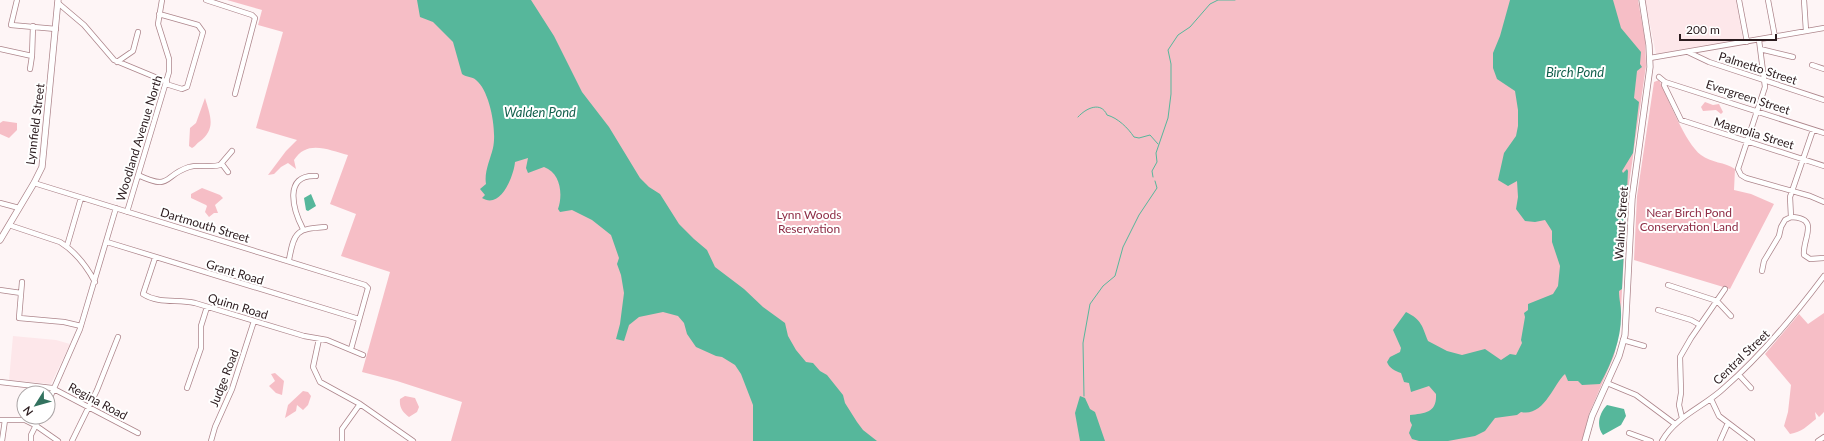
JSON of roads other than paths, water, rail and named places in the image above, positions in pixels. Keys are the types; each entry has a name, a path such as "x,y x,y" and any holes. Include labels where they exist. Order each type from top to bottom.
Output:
{"main road":[{"name":"Walnut Street","path":"1585,441 1592,416 1607,383 1623,340 1627,317 1632,199 1648,87 1650,58 1648,32 1642,0"},
{"name":"Lynnfield Street","path":"0,240 34,183 43,160 58,1"}],"street":[{"path":"17,0 11,25 56,29"},
{"name":"Woodland Avenue North","path":"127,212 167,83 169,59 160,32 159,14 162,0"},
{"path":"206,0 252,15 255,18 235,94"},
{"path":"1739,0 1747,42"},
{"path":"1768,0 1775,37"},
{"path":"1804,0 1806,31"},
{"path":"58,1 84,25 117,62 182,89 187,87 203,32 198,25 159,14"},
{"path":"30,69 33,26"},
{"path":"1650,58 1824,28"},
{"path":"117,62 133,51 138,32"},
{"path":"1759,40 1765,80 1758,111 1738,169 1739,172 1746,178 1793,190 1824,202"},
{"path":"0,48 32,56"},
{"path":"1760,49 1793,57"},
{"name":"Palmetto Street","path":"1688,52 1709,62 1824,100"},
{"path":"1812,66 1824,69"},
{"path":"1659,77 1665,82"},
{"name":"Evergreen Street","path":"1665,82 1824,133"},
{"name":"Magnolia Street","path":"1665,82 1664,85 1679,118 1747,142 1824,166"},
{"path":"1791,217 1789,203 1813,130"},
{"path":"138,175 154,182 162,182 190,167 215,166 222,164 232,151"},
{"path":"222,164 228,172"},
{"path":"303,230 294,198 294,189 296,182 303,176 316,176"},
{"name":"Dartmouth Street","path":"34,183 358,282 368,288 359,319"},
{"path":"67,246 81,198"},
{"path":"0,203 19,208"},
{"path":"56,385 81,326 116,208"},
{"path":"1762,271 1764,261 1779,236 1781,227 1785,220 1791,217 1803,219 1809,229 1804,255 1810,259 1824,258"},
{"path":"9,225 60,242 67,246 87,267 95,282"},
{"path":"288,260 296,236 303,230 325,227"},
{"name":"Grant Road","path":"107,242 155,258 359,319"},
{"name":"Quinn Road","path":"155,258 143,294 158,301 182,300 254,322 320,339 351,349 363,355"},
{"name":"Central Street","path":"1662,441 1675,424 1711,399 1739,375 1777,337 1824,276"},
{"path":"22,282 19,318 64,322 81,326"},
{"path":"1668,286 1717,301 1731,316"},
{"path":"1682,418 1679,405 1681,393 1680,357 1725,289"},
{"path":"0,291 21,293"},
{"path":"187,388 201,348 201,326 207,307"},
{"path":"1658,310 1692,320 1700,325"},
{"path":"351,349 359,319"},
{"name":"Judge Road","path":"211,441 232,389 254,322"},
{"path":"72,441 89,407 118,338"},
{"path":"320,339 313,366 317,378 323,385 360,404 413,441"},
{"path":"1623,340 1644,346"},
{"path":"1739,375 1751,388"},
{"name":"Regina Road","path":"0,382 23,385"},
{"path":"1607,383 1636,395 1675,424"},
{"name":"Regina Road","path":"56,390 138,433"},
{"path":"1711,399 1718,415 1752,441"},
{"path":"342,441 342,429 360,404"},
{"path":"2,441 2,420 16,420"},
{"path":"1720,441 1728,423"},
{"path":"30,441 35,425 58,441"},
{"path":"1629,433 1651,441"},
{"path":"1818,441 1824,437"}],"water":[{"name":"Walden Pond","path":"417,0 531,0 554,36 582,92 609,127 640,178 649,187 660,194 679,224 707,250 715,267 744,289 763,307 785,323 788,336 796,350 806,362 813,363 820,371 827,375 843,395 845,403 863,430 877,441 753,441 753,405 741,374 735,365 722,357 716,356 696,347 687,334 684,323 678,316 663,312 639,317 629,325 624,341 616,339 620,324 624,293 621,275 617,264 619,258 611,235 592,220 572,210 560,212 558,209 560,203 560,191 557,179 550,170 544,167 528,173 526,168 528,158 515,162 512,175 501,195 495,199 489,200 482,198 485,195 480,189 486,184 487,170 494,141 493,122 489,102 481,85 473,78 462,74 453,42 433,22 420,17"},
{"name":"Birch Pond","path":"1510,0 1613,0 1621,28 1641,52 1640,64 1642,67 1637,71 1634,98 1639,102 1633,153 1622,171 1623,173 1627,169 1628,171 1622,289 1619,291 1621,309 1620,331 1612,359 1600,384 1582,385 1578,381 1568,381 1565,374 1547,399 1536,410 1521,412 1517,415 1495,418 1485,431 1475,436 1448,441 1419,441 1412,439 1409,433 1412,425 1410,415 1429,411 1434,405 1436,394 1429,386 1411,392 1409,383 1404,382 1401,373 1392,369 1387,362 1390,357 1400,352 1401,348 1393,330 1406,312 1415,318 1423,327 1428,341 1447,351 1462,355 1485,349 1501,360 1510,354 1516,355 1522,343 1521,340 1525,317 1524,313 1528,310 1528,304 1553,294 1558,286 1560,266 1552,242 1552,231 1545,220 1535,222 1525,221 1516,209 1518,197 1517,181 1508,186 1498,180 1504,153 1516,136 1518,126 1518,110 1515,91 1497,79 1493,68 1493,53 1500,36"},
{"path":"311,194 316,206 308,211 306,210 304,198"},
{"path":"1080,396 1085,398 1090,409 1095,412 1105,441 1080,441 1075,413"},
{"path":"1607,405 1624,409 1626,416 1621,425 1603,435 1599,420 1604,408"}],"waterway":[{"path":"1153,177 1152,171 1157,162 1156,153 1168,118 1171,94 1171,64 1168,50 1178,35 1190,27 1210,4 1218,0 1235,0"},
{"path":"1078,117 1093,107 1101,108 1107,115 1115,118 1129,130 1134,137 1139,138 1150,135 1158,144"},
{"path":"1084,396 1083,343 1090,304 1103,286 1115,276 1123,247 1139,215 1157,188 1155,181"}],"park label":[{"name":"Near Birch Pond Conservation Land","path":"1689,219"},
{"name":"Lynn Woods Reservation","path":"809,221"}]}
